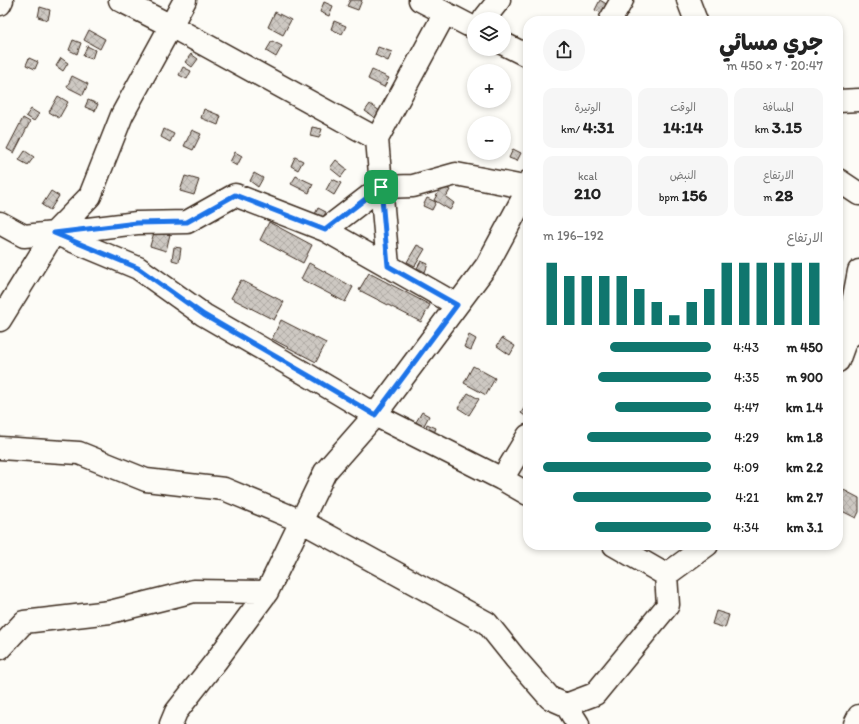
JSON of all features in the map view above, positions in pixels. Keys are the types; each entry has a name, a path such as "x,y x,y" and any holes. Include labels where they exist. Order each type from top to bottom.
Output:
{"street":[{"path":"0,4 2,0"},
{"path":"120,0 171,26 377,138"},
{"path":"0,320 54,233 90,196 122,115 185,0"},
{"path":"420,0 467,24"},
{"path":"490,12 500,0"},
{"path":"613,16 622,0"},
{"path":"688,0 694,16"},
{"path":"388,266 377,138 445,13"},
{"path":"511,48 523,54"},
{"path":"843,101 859,100"},
{"path":"325,230 381,187 412,186 456,174 523,187"},
{"path":"843,183 859,194"},
{"path":"0,223 24,236 137,223 187,222 235,195 325,230 457,305"},
{"path":"171,724 176,712 216,661 266,592 325,472 375,415 487,265 523,198"},
{"path":"54,233 138,268 204,315 375,415 523,491"},
{"path":"843,351 852,334 859,271"},
{"path":"502,479 523,444"},
{"path":"0,448 79,453 146,480 224,489 301,521 487,623 550,698 566,705 578,724"},
{"path":"622,550 666,576"},
{"path":"666,576 700,550"},
{"path":"566,705 595,694 668,604 666,576"},
{"path":"0,648 24,622 110,612 194,591 266,592"},
{"path":"855,724 859,716"}],"building":[{"path":"350,0 362,0 358,10 347,6"},
{"path":"600,0 608,5 604,14 595,10"},
{"path":"324,2 333,6 329,16 320,12"},
{"path":"40,7 50,10 48,20 38,17"},
{"path":"275,12 291,20 283,35 268,27"},
{"path":"334,21 346,26 342,34 331,29"},
{"path":"89,30 105,39 100,49 84,40"},
{"path":"73,40 81,43 77,54 69,50"},
{"path":"272,41 282,46 276,57 266,51"},
{"path":"87,46 95,50 92,59 83,56"},
{"path":"378,47 392,52 388,61 375,55"},
{"path":"191,54 198,59 192,67 185,62"},
{"path":"29,58 38,62 35,69 26,65"},
{"path":"61,58 68,63 63,71 56,66"},
{"path":"183,67 191,71 187,79 179,75"},
{"path":"372,70 389,78 384,87 368,79"},
{"path":"72,76 88,84 83,95 67,87"},
{"path":"58,96 68,102 59,118 49,112"},
{"path":"88,100 98,104 95,111 85,107"},
{"path":"370,104 384,114 379,121 365,111"},
{"path":"31,109 39,114 34,121 26,116"},
{"path":"204,109 221,116 218,125 201,118"},
{"path":"23,118 30,122 14,153 7,149"},
{"path":"312,127 322,129 319,138 310,136"},
{"path":"164,129 174,134 170,142 161,137"},
{"path":"192,130 201,134 193,150 184,146"},
{"path":"513,149 521,153 517,161 511,159"},
{"path":"25,151 34,157 28,165 19,160"},
{"path":"235,152 242,156 237,166 230,162"},
{"path":"295,157 303,161 298,170 291,166"},
{"path":"336,160 347,169 341,177 330,168"},
{"path":"254,173 263,178 258,187 250,181"},
{"path":"185,176 199,180 194,195 180,191"},
{"path":"296,176 313,184 309,193 291,184"},
{"path":"332,179 341,183 334,195 326,190"},
{"path":"442,186 450,190 446,197 454,203 450,210 434,200"},
{"path":"51,191 59,196 50,210 42,205"},
{"path":"427,198 436,202 432,210 423,206"},
{"path":"318,208 326,212 322,220 314,216"},
{"path":"269,222 312,245 303,263 260,240"},
{"path":"156,226 171,230 166,251 150,246"},
{"path":"417,245 425,249 415,266 407,262"},
{"path":"174,247 181,248 179,262 172,260"},
{"path":"421,261 428,264 425,272 417,268"},
{"path":"309,263 353,287 345,302 301,279"},
{"path":"369,273 430,305 421,322 359,290"},
{"path":"241,280 284,302 274,320 231,298"},
{"path":"281,320 326,343 316,362 272,339"},
{"path":"469,335 476,339 471,350 464,347"},
{"path":"502,338 515,346 510,355 497,346"},
{"path":"473,366 495,378 486,395 464,383"},
{"path":"468,393 479,399 469,415 458,408"},
{"path":"422,412 429,416 421,431 413,427"},
{"path":"427,424 436,428 433,436 424,432"},
{"path":"843,490 859,498 859,512 856,518 843,512"},
{"path":"716,611 729,615 725,628 712,624"}],"route":[{"path":"381,187 388,266 457,305 375,415 204,315 138,268 54,233 137,223 187,222 235,195 325,230 381,187"}]}
